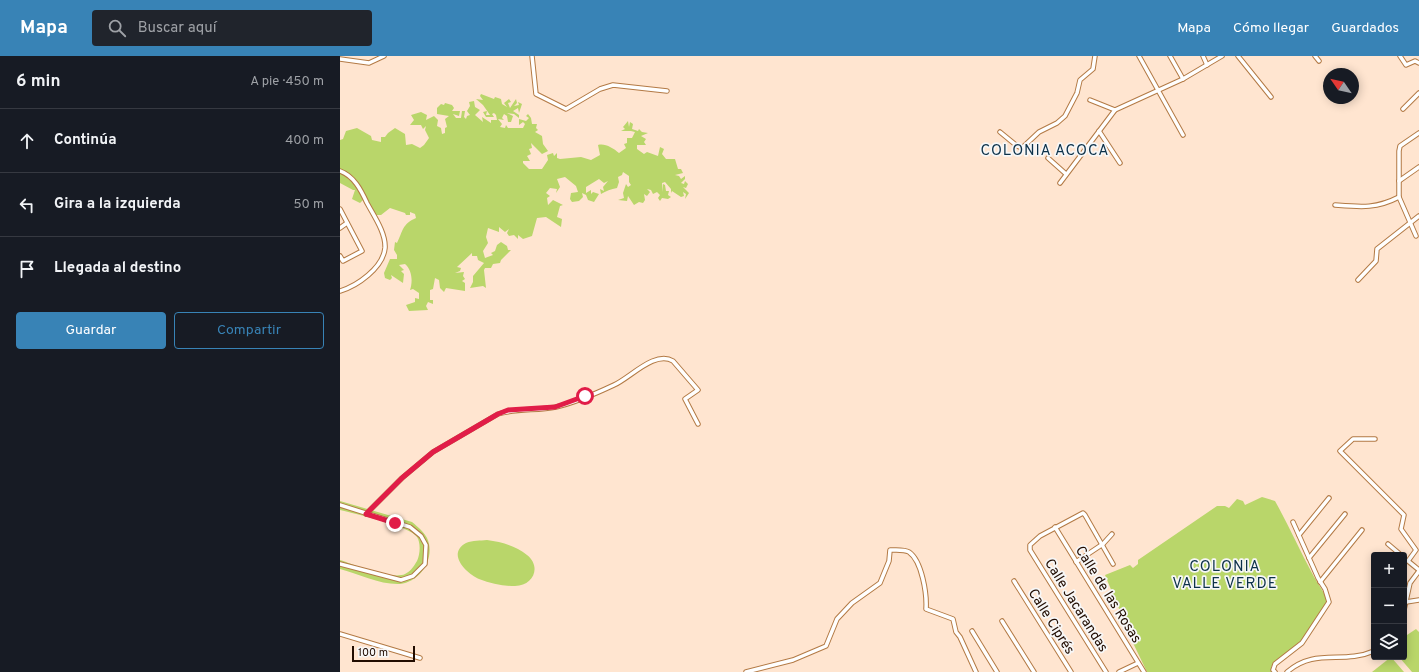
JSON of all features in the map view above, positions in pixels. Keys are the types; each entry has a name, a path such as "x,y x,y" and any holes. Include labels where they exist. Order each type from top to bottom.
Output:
{"street":[{"path":"340,59 368,63 384,56"},
{"path":"532,56 536,94 566,109 600,89 613,85 667,91"},
{"path":"1000,132 1017,146 1022,148 1039,132 1061,120 1068,111 1080,80 1093,69 1095,56"},
{"path":"1139,56 1183,135"},
{"path":"1170,56 1183,79"},
{"path":"1202,56 1207,65"},
{"path":"1060,183 1115,110 1183,79 1222,56"},
{"path":"1238,56 1271,97"},
{"path":"1315,56 1319,61"},
{"path":"1400,56 1406,65 1418,63"},
{"path":"1403,109 1419,93"},
{"path":"1090,100 1115,110"},
{"path":"1099,131 1120,163"},
{"path":"1416,236 1399,197 1399,148 1419,133"},
{"path":"1048,158 1066,174"},
{"path":"1399,181 1419,167"},
{"path":"340,171 352,178 360,188 383,235 385,249 380,262 372,273 340,291"},
{"path":"1335,205 1369,207 1387,203 1399,197"},
{"path":"340,209 362,251 343,261 340,256"},
{"path":"1358,280 1376,261 1377,249 1419,216"},
{"path":"340,228 347,224"},
{"path":"366,514 402,478 433,452 498,414 508,410 555,407 615,384 645,365 660,358 669,358 674,361 698,390 685,399 698,424"},
{"path":"1375,438 1352,439 1340,451 1404,515 1401,529 1416,550 1408,561 1419,570 1410,583 1407,596"},
{"path":"1299,535 1329,498"},
{"path":"340,505 410,527 421,536 426,545 425,564 413,576 401,580 340,564"},
{"path":"1055,527 1081,513 1085,515 1103,544 1113,564"},
{"path":"1309,558 1345,514"},
{"path":"1275,672 1273,670 1276,664 1302,644 1329,602 1325,589 1320,582 1293,522"},
{"name":"Calle Jacarandas","path":"1055,527 1033,541 1030,545 1030,550 1106,672"},
{"name":"Calle de las Rosas","path":"1055,527 1144,672"},
{"path":"1320,582 1362,530"},
{"path":"1076,562 1103,544 1112,534"},
{"path":"1388,544 1397,552"},
{"path":"746,672 793,660 826,646 836,619 852,603 880,583 889,560 890,550 906,551 912,556 924,581 927,599 926,609 953,619 956,632 960,637 976,672"},
{"name":"Calle Ciprés","path":"1014,581 1071,672"},
{"path":"1407,602 1419,600"},
{"path":"1002,621 1034,672"},
{"path":"972,631 997,672"},
{"path":"340,634 420,658"},
{"path":"1287,672 1293,667 1310,659 1348,658 1363,656 1371,652"},
{"path":"1119,672 1138,663"},
{"path":"1293,667 1297,672"}],"green space":[{"path":"481,94 494,99 495,97 501,99 502,104 507,107 504,103 509,99 511,102 508,103 510,108 516,99 517,103 514,106 519,105 518,102 522,104 519,113 518,108 513,111 519,115 519,118 514,114 507,113 513,116 511,122 508,122 507,116 504,114 502,118 504,120 498,119 502,124 500,127 505,128 506,125 508,128 523,128 525,124 523,122 519,125 519,119 526,121 529,118 526,116 528,114 531,118 532,124 537,124 536,128 538,130 535,132 542,136 543,144 548,151 542,154 531,143 532,148 529,149 531,154 527,156 530,161 523,161 529,169 542,169 548,160 547,155 553,153 554,156 557,153 557,158 560,159 581,157 591,160 600,155 598,145 609,146 619,153 626,148 624,144 627,143 627,138 632,138 635,132 621,131 625,129 623,127 628,121 629,127 630,122 633,124 632,129 638,131 639,129 642,132 648,133 641,136 646,139 644,142 646,145 637,145 637,149 644,154 647,152 658,156 660,147 664,149 662,154 666,159 675,159 678,169 681,169 683,173 675,175 679,176 681,179 685,176 685,179 681,183 684,184 685,181 688,184 686,188 683,187 689,193 685,199 686,194 683,192 684,196 681,197 672,191 671,193 671,189 665,182 662,183 663,192 663,184 665,185 666,191 669,191 668,195 671,197 668,199 662,198 660,201 658,198 660,195 657,192 653,194 651,190 647,189 650,192 647,196 644,194 645,200 643,203 639,202 634,205 628,196 627,201 618,200 624,198 623,193 626,184 628,187 631,185 629,182 629,176 623,172 622,175 618,177 619,182 617,188 601,194 600,189 604,191 603,187 608,181 604,183 599,179 586,187 586,193 591,190 591,194 593,192 599,194 594,202 588,200 586,195 582,193 583,197 579,201 572,202 570,199 571,193 578,192 576,186 565,177 557,179 560,187 556,193 557,189 550,188 546,193 550,196 547,198 548,205 553,200 563,205 560,206 557,217 562,219 561,227 546,217 537,218 532,236 523,239 518,235 518,239 514,235 509,236 507,233 509,229 505,232 499,227 499,232 488,228 486,237 488,243 483,251 485,258 493,255 491,253 495,251 497,245 501,242 507,246 508,250 511,250 500,263 493,264 491,268 485,268 486,288 483,286 470,288 473,282 473,276 484,263 478,260 477,256 472,256 472,253 457,267 461,268 460,271 455,273 464,272 463,276 465,279 462,281 465,283 465,291 446,288 444,292 440,288 439,280 435,278 433,289 430,290 430,300 433,300 433,304 428,302 426,306 428,310 409,311 406,305 415,302 415,298 419,299 419,293 413,289 410,290 411,276 409,269 405,264 399,265 404,270 401,271 404,274 403,283 391,275 392,278 390,280 385,278 384,273 390,259 397,259 397,255 394,250 395,242 397,243 405,225 416,218 415,214 410,212 410,215 406,215 405,213 390,208 381,215 376,215 373,208 368,208 363,200 360,203 352,199 355,190 340,183 340,140 343,139 346,131 357,128 371,136 372,140 381,142 381,137 385,137 395,128 405,134 406,145 412,144 420,148 429,138 425,130 426,126 423,129 421,125 410,125 414,120 411,115 421,112 427,115 426,120 434,116 438,120 437,126 441,128 442,134 445,133 445,128 447,127 445,119 449,116 437,114 437,108 441,104 444,105 445,103 452,105 454,108 452,111 460,111 459,116 453,114 456,118 461,118 462,111 465,111 464,117 466,119 467,116 470,115 467,111 470,106 469,102 474,101 475,107 480,110 475,115 483,122 482,117 491,123 491,120 497,120 496,115 494,113 492,114 494,117 486,117 483,112 487,111 486,115 490,115 483,105 476,99 483,100 480,96"},
{"path":"1262,497 1275,501 1328,602 1301,641 1271,667 1273,672 1147,672 1134,645 1105,575 1130,565 1133,568 1138,564 1138,560 1217,506 1225,506 1229,508 1237,499 1243,501 1245,505"},
{"path":"340,501 412,522 418,527 427,538 430,553 425,567 420,574 408,582 393,584 377,581 340,569 340,560 383,574 405,574 411,570 417,561 420,549 417,537 412,533 382,521 340,510"},
{"path":"487,540 508,545 527,555 532,560 535,570 531,579 527,583 521,585 506,586 484,581 469,573 460,563 458,558 460,548 469,542"},
{"path":"1416,629 1419,632 1419,672 1412,672 1402,660 1407,660 1407,635"},
{"path":"1387,660 1394,660 1404,672 1372,672"}],"district":[{"name":"COLONIA ACOCA","path":"1045,150"},
{"name":"COLONIA VALLE VERDE","path":"1225,574"}],"route":[{"path":"395,523 366,514 402,478 433,452 498,414 508,410 555,407 585,396"}]}
